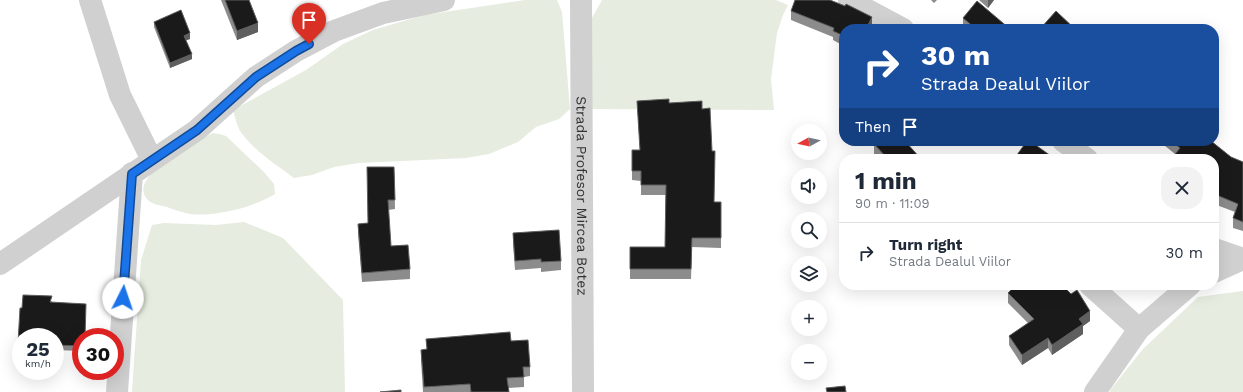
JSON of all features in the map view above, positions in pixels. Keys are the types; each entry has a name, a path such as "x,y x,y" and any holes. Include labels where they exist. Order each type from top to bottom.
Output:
{"street":[{"path":"90,0 120,95 152,160"},
{"path":"0,264 197,130 256,77 296,51 334,31 383,13 444,0"},
{"name":"Strada Profesor Mircea Botez","path":"581,0 583,392"},
{"path":"850,0 894,24"},
{"path":"1070,146 1080,154"},
{"path":"117,392 132,174"},
{"path":"1219,251 1243,259"},
{"path":"1219,270 1243,259"},
{"path":"1096,290 1139,329"},
{"path":"1095,392 1139,329 1184,290"}],"shaded area":[{"path":"525,0 557,0 562,12 570,109 559,119 536,127 518,142 489,154 466,158 359,163 334,167 312,175 294,178 258,151 239,129 233,110 306,70 343,44 373,30 424,15"},
{"path":"602,0 776,0 788,5 777,33 771,79 774,110 590,109 588,32 592,18"},
{"path":"213,133 226,136 264,172 274,184 275,194 245,207 200,215 181,212 150,202 144,194 144,185 149,176 169,158"},
{"path":"244,222 283,238 343,300 345,392 132,392 141,260 152,225 164,223 216,225"},
{"path":"1243,291 1243,392 1110,392 1143,349 1198,297"}],"building":[{"path":"225,0 249,0 258,23 237,31"},
{"path":"795,0 830,0 845,6 846,4 872,17 868,24 839,24 839,34 833,31 834,28 791,11"},
{"path":"977,1 1004,24 970,24 963,18"},
{"path":"181,10 190,33 184,36 192,54 170,63 154,22"},
{"path":"1056,11 1070,24 1044,24"},
{"path":"669,99 669,103 702,101 702,109 710,108 712,151 715,151 714,202 721,202 721,238 692,238 691,269 630,269 630,247 665,247 666,185 641,185 641,171 632,171 632,150 640,150 637,101"},
{"path":"876,146 909,146 917,154 883,154"},
{"path":"1023,146 1037,146 1048,154 1018,154"},
{"path":"1177,146 1217,146 1231,157 1243,162 1243,222 1233,218 1238,204 1219,196 1219,154 1175,154 1180,148"},
{"path":"367,167 394,167 395,200 388,200 391,246 408,245 410,269 362,273 358,224 368,223"},
{"path":"559,230 561,261 541,262 541,259 515,261 513,233"},
{"path":"1011,290 1067,290 1071,294 1077,290 1090,311 1079,319 1083,324 1052,345 1048,338 1022,355 1009,336 1034,319 1008,293"},
{"path":"23,295 52,296 50,302 86,304 85,328 72,328 72,346 64,345 64,328 19,328 20,308 22,308"},
{"path":"510,332 511,341 528,340 530,367 523,367 524,377 507,378 509,392 471,392 470,384 424,387 421,350 427,349 426,339"},
{"path":"845,386 846,392 827,392 826,388"},
{"path":"401,390 401,392 380,392"}],"route":[{"path":"123,298 132,174 197,130 256,77 309,44"}]}
